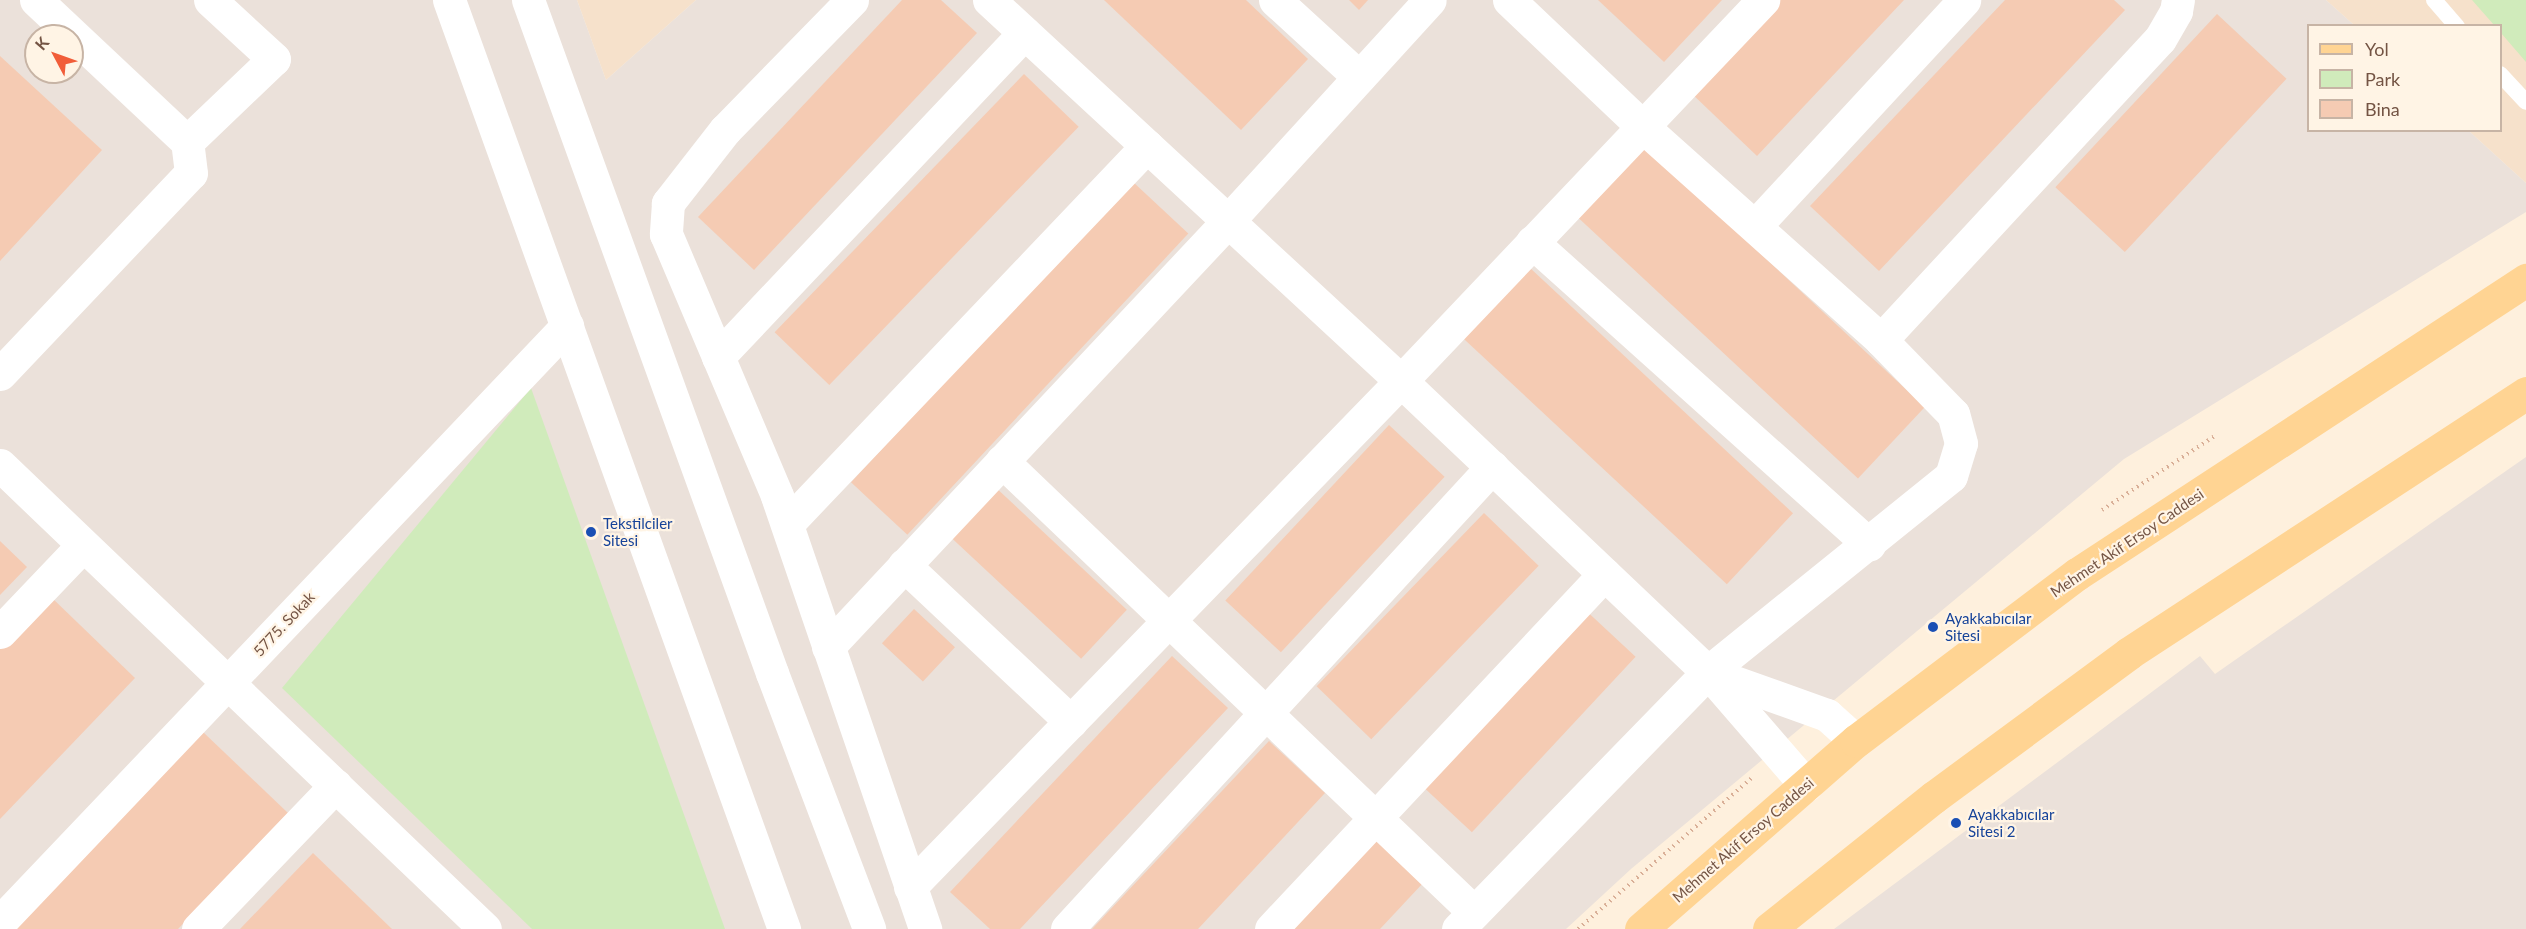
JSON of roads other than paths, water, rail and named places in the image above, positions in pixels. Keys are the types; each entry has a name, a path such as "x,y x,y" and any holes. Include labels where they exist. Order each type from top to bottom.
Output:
{"main road":[{"name":"Mehmet Akif Ersoy Caddesi","path":"1641,929 1856,741 2077,574 2526,280"},
{"path":"1769,929 1934,797 2129,652 2526,393"}],"street":[{"path":"0,374 191,173 187,142 36,0"},
{"path":"187,142 274,59 210,0"},
{"path":"449,0 784,929"},
{"path":"528,0 772,673 869,929"},
{"path":"852,0 725,130 668,203 666,234 787,524 925,929"},
{"path":"989,0 1401,381 1708,672 1806,785"},
{"path":"1275,0 1359,77"},
{"path":"828,647 1228,221 1430,0"},
{"path":"1002,461 1374,818 1466,920 1708,672 1951,476 1961,443 1953,414 1881,340 1642,126 1509,0"},
{"path":"910,887 1401,381 1763,0"},
{"path":"1755,226 1964,0"},
{"path":"1881,340 2160,39 2176,11 2178,0"},
{"path":"718,357 1024,33"},
{"path":"787,524 1147,146"},
{"path":"1532,242 1869,544"},
{"name":"5775. Sokak","path":"0,922 567,326"},
{"path":"0,465 336,785 483,929"},
{"path":"1067,929 1492,467"},
{"path":"0,632 83,545"},
{"path":"904,565 1071,722"},
{"path":"1271,929 1604,574"},
{"path":"1708,672 1827,715 1856,741"},
{"path":"198,929 336,785"}],"lane":[{"path":"2434,0 2455,24"},
{"path":"2502,76 2526,102"}],"place":[{"name":"Tekstilciler Sitesi","path":"591,532"},
{"name":"Ayakkabıcılar Sitesi","path":"1933,627"},
{"name":"Ayakkabıcılar Sitesi 2","path":"1956,823"}]}
